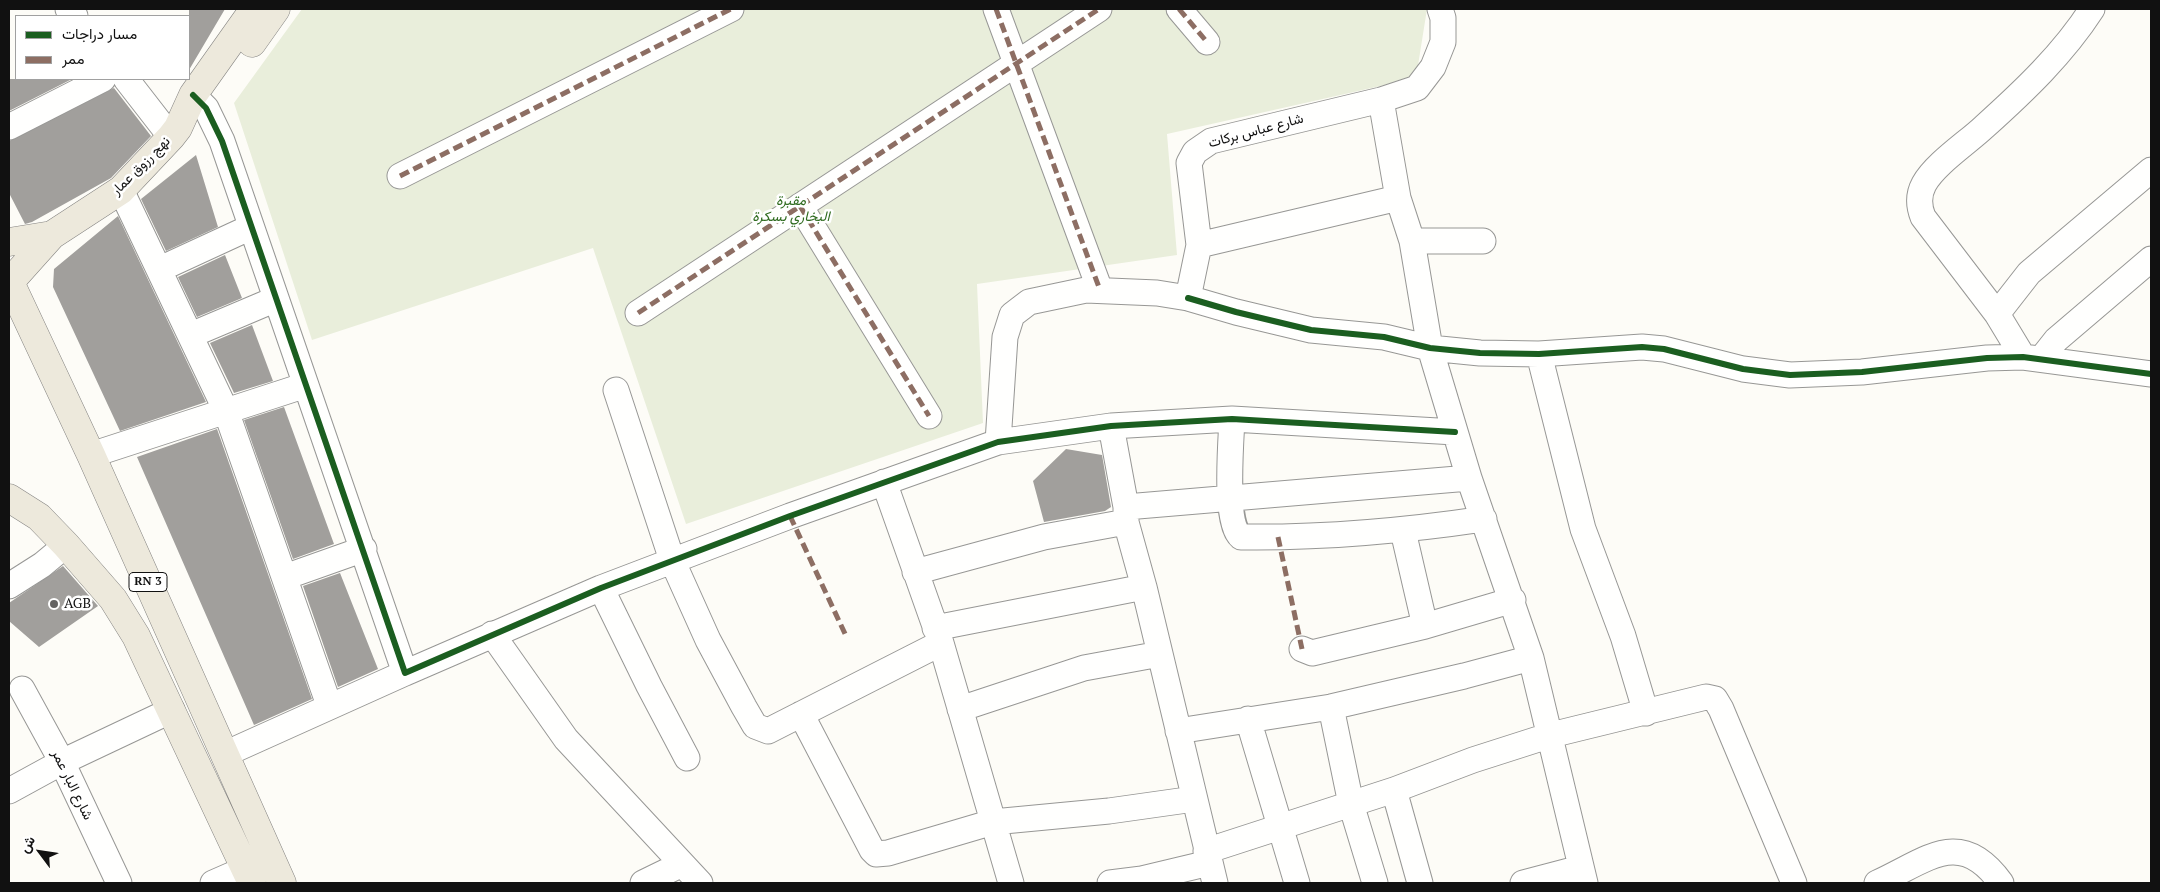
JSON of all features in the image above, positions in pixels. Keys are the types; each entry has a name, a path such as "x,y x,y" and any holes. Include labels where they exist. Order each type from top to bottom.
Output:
{"main road":[{"name":"نهج رزوق عمار","path":"200,102 254,9"},
{"name":"نهج رزوق عمار","path":"52,234 121,190 175,132 276,9"},
{"path":"9,242 52,234"},
{"path":"9,282 52,234"},
{"name":"RN 3","path":"9,282 91,455 282,883"},
{"name":"RN 3","path":"9,498 38,517 66,545 113,599 136,636 248,876"}],"street":[{"path":"400,176 731,9"},
{"path":"996,9 1100,290"},
{"path":"638,313 1099,9"},
{"path":"1180,9 1208,42"},
{"name":"شارع عباس بركات","path":"1188,298 1199,245 1188,164 1194,152 1202,145 1381,100 1418,88 1433,67 1443,42 1443,18 1440,9"},
{"path":"2032,358 1923,217 1920,208 1920,197 1924,184 1940,167 2012,102 2063,50 2092,9"},
{"path":"9,127 101,80"},
{"path":"127,80 175,132"},
{"path":"1381,100 1398,198 1412,241 1430,348 1455,432 1531,658 1551,735 1583,876 1523,883"},
{"path":"200,102 222,141 364,549 405,673"},
{"path":"1997,314 2029,273 2151,170"},
{"path":"121,190 226,411 329,705"},
{"path":"1199,245 1398,198"},
{"path":"800,206 929,416"},
{"path":"160,269 251,227"},
{"path":"1412,241 1483,241"},
{"path":"2032,358 2056,340 2151,259"},
{"path":"998,442 1005,337 1012,315 1029,302 1086,290 1188,298 1311,330 1384,337 1430,348 1480,353 1539,354 1642,348 1664,349 1743,369 1790,375 1862,372 1986,358 2032,358 2151,374"},
{"path":"191,335 276,298"},
{"path":"1539,354 1583,530 1630,658 1646,713"},
{"path":"91,455 306,385"},
{"path":"616,390 672,560 708,640 756,726 768,730 802,714 938,636 1144,587"},
{"path":"224,754 329,705 600,588 884,482 998,442 1111,426 1232,420 1455,432"},
{"path":"1232,420 1230,498 1235,530 1241,537 1309,537 1403,531 1484,519"},
{"path":"1111,426 1126,514 1210,866"},
{"path":"915,572 1126,514 1230,498 1470,478"},
{"path":"884,482 938,636 1011,883"},
{"path":"1403,531 1424,626"},
{"path":"9,586 42,565 66,545"},
{"path":"285,577 364,549"},
{"path":"600,588 687,758"},
{"path":"1302,649 1312,653 1424,626 1513,600"},
{"path":"492,634 566,738 700,883"},
{"path":"960,710 1084,668 1160,654"},
{"path":"1178,731 1331,707 1464,676 1531,658"},
{"name":"شارع البار عمر","path":"22,689 62,762 119,883"},
{"path":"1110,883 1210,866 1281,826 1394,790 1473,760 1551,735 1706,697 1715,699 1794,883"},
{"path":"1331,707 1351,804 1375,883"},
{"path":"9,791 62,762 172,710"},
{"path":"802,714 872,850 876,854 888,853 993,822 1110,811 1194,798"},
{"path":"1248,720 1297,883"},
{"path":"1394,790 1420,883"},
{"path":"1878,883 1936,854 1947,851 1960,851 1979,860 1990,868 2001,883"},
{"path":"643,883 682,864"},
{"path":"214,883 248,876"}],"green space":[{"name":"مقبرة البخاري بسكرة","path":"302,9 1427,9 1416,78 1167,134 1177,255 977,284 983,423 686,524 593,248 312,340 234,103"}],"building":[{"path":"189,9 225,9 190,68 190,15"},
{"path":"9,79 70,80 9,111"},
{"path":"114,88 151,136 111,178 32,222 25,224 9,193 9,141"},
{"path":"196,155 218,227 166,251 141,199"},
{"path":"118,216 206,402 120,431 53,287 54,269"},
{"path":"225,255 242,298 197,317 178,277"},
{"path":"252,325 273,381 234,393 210,343"},
{"path":"284,407 334,544 293,559 244,420"},
{"path":"217,429 312,699 254,725 137,457"},
{"path":"1066,449 1102,455 1111,507 1105,511 1044,522 1033,481"},
{"name":"AGB","path":"63,566 98,606 39,647 9,621 9,603"},
{"path":"340,573 378,669 338,687 303,586"}],"marked path":[{"path":"400,176 731,9"},
{"path":"996,9 1100,290"},
{"path":"638,313 1099,9"},
{"path":"1179,9 1207,42"},
{"path":"800,206 929,416"},
{"path":"790,516 847,638"},
{"path":"1278,537 1302,649"}],"cycle path":[{"path":"193,95 206,108 222,141 405,673 601,588 790,516 998,442 1111,426 1232,419 1455,432"},
{"path":"1188,298 1311,330 1384,337 1430,348 1480,353 1539,354 1642,347 1664,349 1743,369 1790,375 1862,372 1987,358 2023,357 2151,374"}],"place":[{"name":"AGB","path":"54,604"}]}
